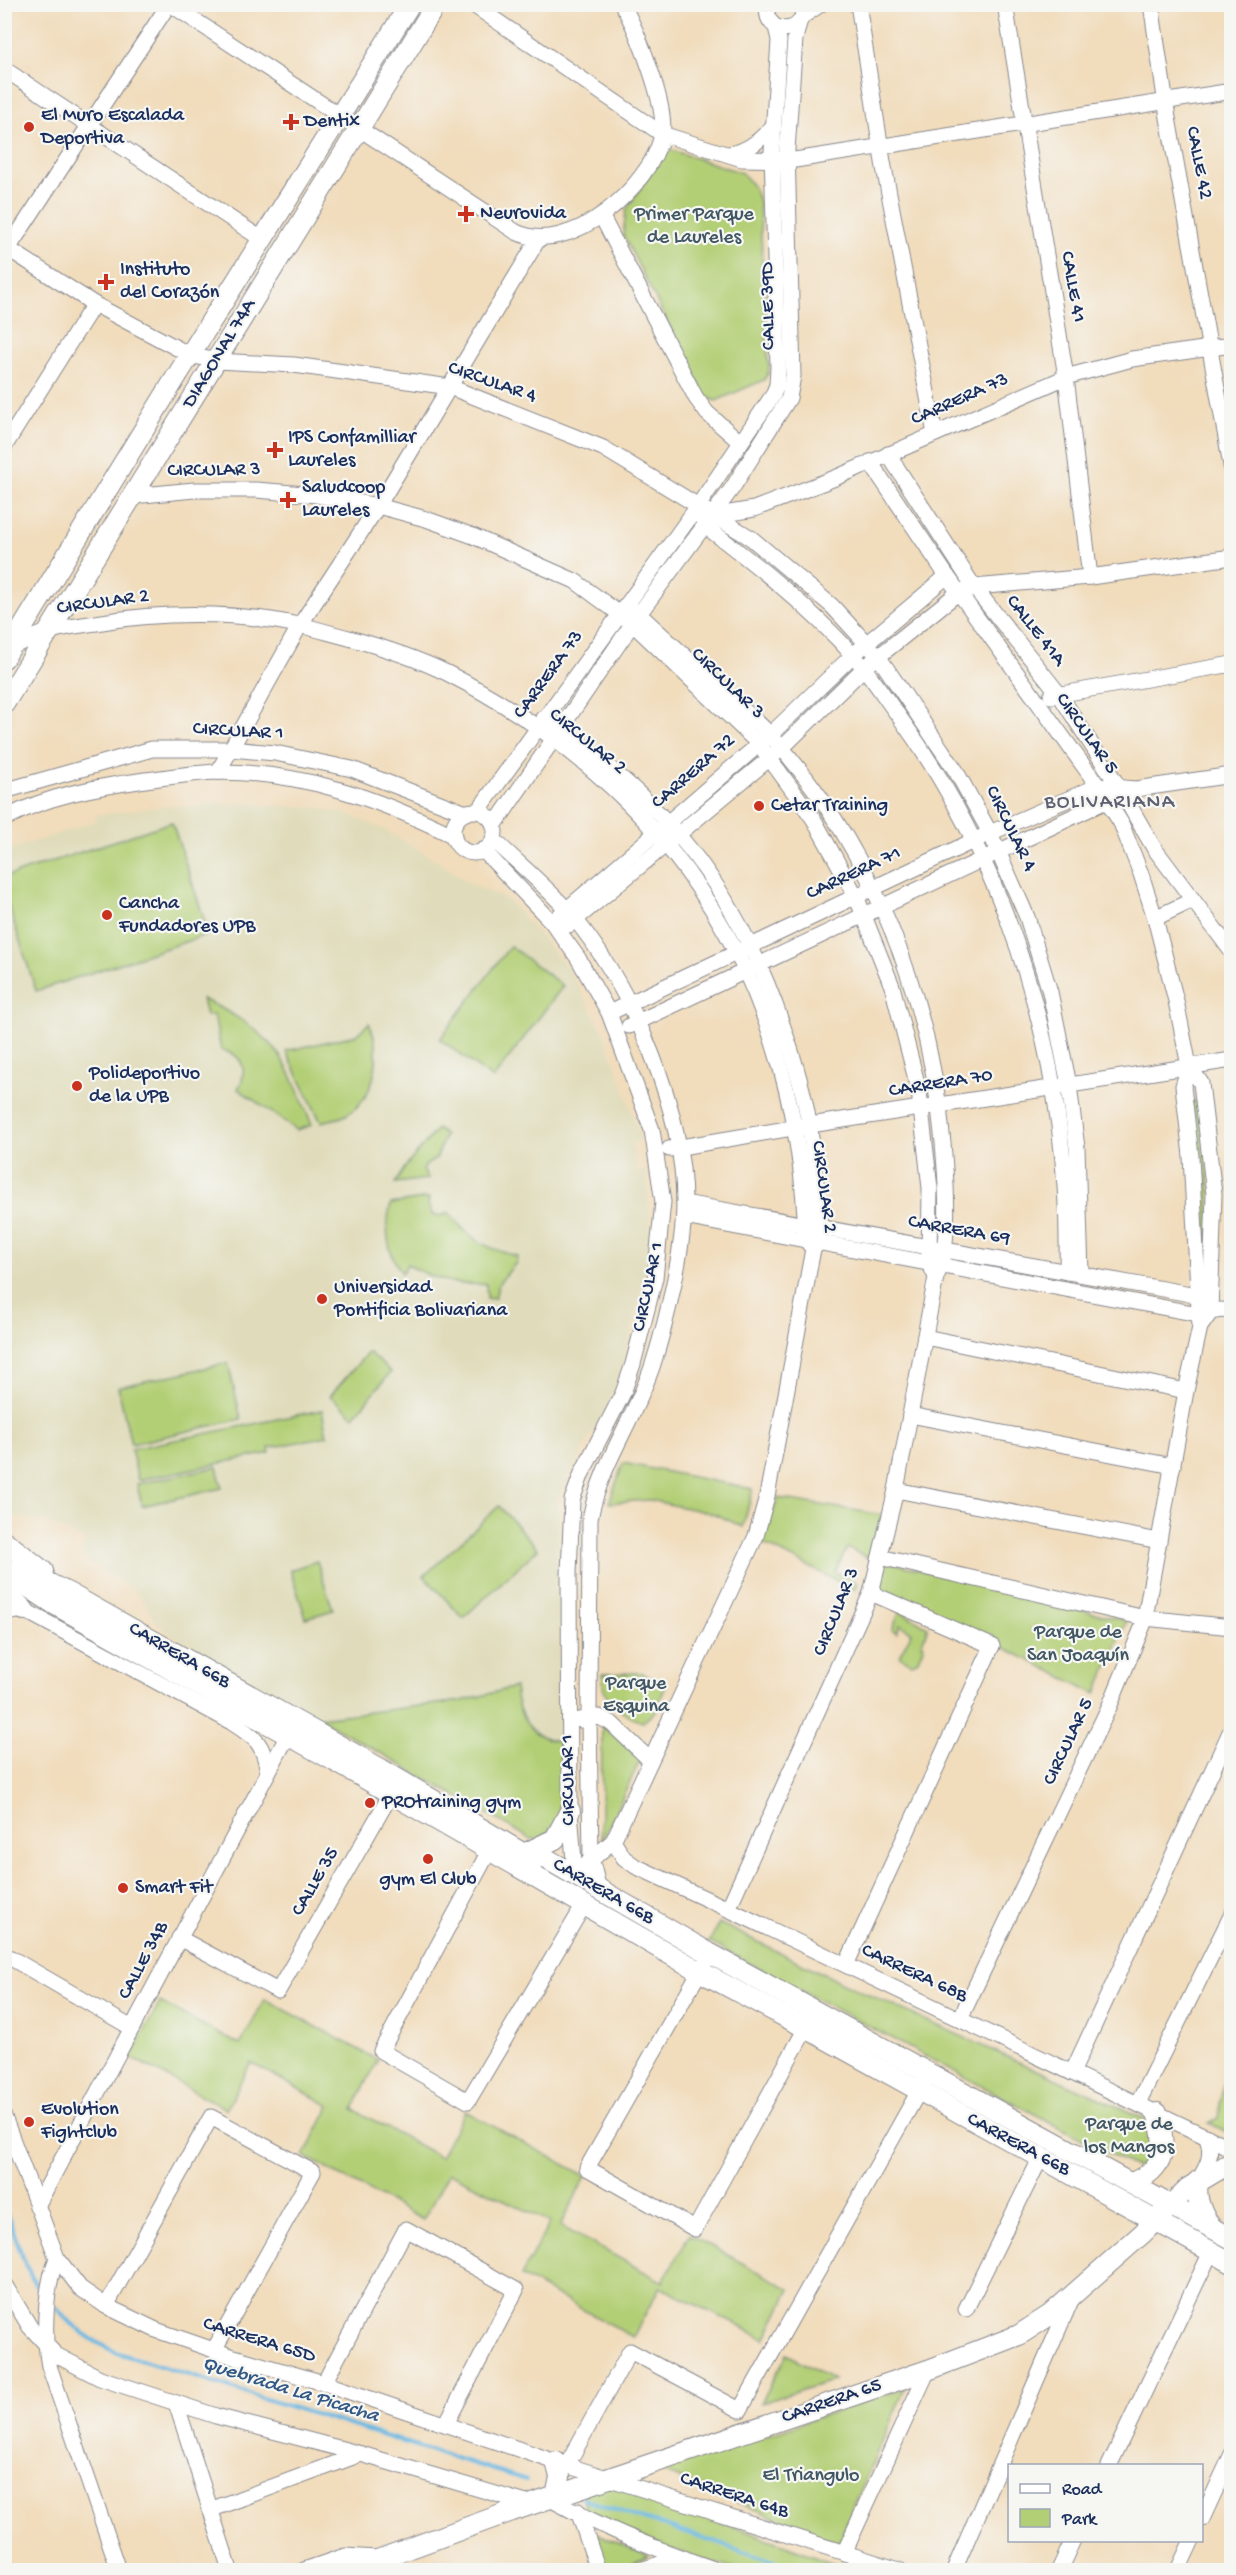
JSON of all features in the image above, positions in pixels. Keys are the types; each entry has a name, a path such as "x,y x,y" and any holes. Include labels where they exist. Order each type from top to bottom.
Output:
{"main road":[{"name":"DIAGONAL 74A","path":"7,648 410,4"},
{"name":"DIAGONAL 74A","path":"4,704 436,4"},
{"path":"4,1541 62,1599"},
{"name":"CARRERA 66B","path":"4,1561 258,1719 540,1881 699,1971 1232,2263"},
{"name":"CARRERA 66B","path":"4,1572 62,1599 381,1769 524,1854 585,1866 596,1888 929,2074 1232,2239"},
{"path":"4,1587 62,1599"},
{"path":"4,1587 14,1612"},
{"path":"231,1722 258,1719"},
{"path":"524,1854 555,1839 570,1811"},
{"path":"540,1881 585,1866 584,1905"},
{"path":"1131,2183 1149,2173 1161,2157 1163,2136 1157,2113"},
{"name":"CARRERA 65","path":"350,2571 546,2500 928,2370 1019,2335 1050,2315 1198,2181 1232,2162"},
{"path":"1198,2181 1197,2197 1200,2208 1212,2228"},
{"path":"546,2500 560,2477 561,2464"}],"street":[{"path":"6,250 169,4 516,232 539,238 571,230 602,217 621,200 639,180 662,134 651,70 622,4"},
{"path":"472,4 662,134 724,155 780,161 1232,91"},
{"path":"776,27 788,29 801,15 821,4"},
{"path":"858,4 880,147 935,434"},
{"name":"CALLE 41","path":"1005,4 1066,377 1090,577"},
{"name":"CALLE 42","path":"1151,4 1232,471"},
{"name":"CALLE 39D","path":"708,521 789,398 792,376 780,161 773,126 779,40 776,27 768,18 768,5"},
{"name":"CALLE 39D","path":"698,507 773,395 777,385 780,161 795,39 801,15"},
{"path":"4,69 262,240"},
{"path":"724,155 746,149 756,143 773,126"},
{"path":"602,217 696,398 707,413 740,442"},
{"path":"218,772 300,625 378,506 539,238"},
{"name":"CIRCULAR 4","path":"6,250 94,304 190,356 217,361 294,365 450,387 603,448 698,507 708,521 773,578 853,654 923,750 974,841 1002,901 1022,957 1062,1087"},
{"path":"4,447 94,304"},
{"name":"CARRERA 73","path":"490,838 556,733 708,521 749,512 1066,377 1132,359 1232,345"},
{"name":"CALLE 41A","path":"888,454 966,590 1059,694 1120,789 1154,848 1232,952"},
{"name":"CIRCULAR 5","path":"870,462 947,576 966,590 1036,700 1098,786 1120,823 1155,918 1176,1001 1189,1066 1183,1086 1210,1310 1186,1391 1145,1618 1110,1704 960,2019"},
{"name":"CIRCULAR 3","path":"133,496 194,490 256,490 317,495 378,506 426,519 473,536 575,581 636,619 764,739 827,809 873,888 910,980 932,1062 939,1106 945,1175 936,1261 925,1336 896,1490 871,1593 728,1909"},
{"name":"CARRERA 73","path":"472,812 698,507"},
{"path":"749,512 745,524 751,538"},
{"name":"CIRCULAR 4","path":"708,521 751,538 832,606 868,642 938,741 999,851 1038,952 1055,1014 1074,1273"},
{"path":"966,590 1090,577 1232,557"},
{"name":"CARRERA 72","path":"556,928 662,827 764,739 853,654 947,576"},
{"name":"CARRERA 72","path":"571,915 666,845 776,753 878,656 966,590"},
{"name":"CIRCULAR 2","path":"7,648 50,631 113,620 160,616 254,618 300,625 407,656 447,673 556,733 606,781 662,827 679,834 715,882 752,945 788,1042 810,1125 813,1237 762,1518 751,1547 613,1841 585,1866"},
{"path":"1036,700 1232,664"},
{"path":"923,750 938,741"},
{"name":"CIRCULAR 1","path":"4,791 71,770 152,749 231,749 276,753 352,769 472,812"},
{"name":"CIRCULAR 3","path":"776,753 856,897 892,986 914,1066 921,1108 936,1261"},
{"path":"71,770 75,793"},
{"name":"CIRCULAR 1","path":"4,819 34,805 103,785 218,772 308,781 348,791 401,810 454,836"},
{"path":"1098,786 1120,789 1232,775"},
{"name":"CARRERA 71","path":"609,1013 990,833 1098,786"},
{"name":"CARRERA 71","path":"617,1032 1106,801 1120,789"},
{"path":"472,812 488,816 490,838 477,852 460,847 454,836 456,822 472,812"},
{"name":"CIRCULAR 2","path":"662,827 666,845 713,909 746,971 773,1042 793,1128 813,1237"},
{"name":"CIRCULAR 1","path":"490,838 571,915 596,946 638,1022 666,1100 679,1148 684,1210 674,1281 653,1365 639,1401 597,1487 590,1519 589,1718 585,1866"},
{"name":"CIRCULAR 1","path":"490,838 556,928 594,985 609,1013 645,1106 657,1151 663,1202 655,1278 642,1335 623,1393 582,1473 572,1500 569,1574 570,1811 585,1866"},
{"path":"1155,918 1193,900"},
{"path":"1022,957 1038,952"},
{"path":"892,986 910,980"},
{"name":"CARRERA 70","path":"657,1151 1232,1060"},
{"name":"CARRERA 69","path":"684,1210 936,1261 1210,1310"},
{"name":"CARRERA 69","path":"936,1261 1074,1273 1210,1310"},
{"path":"925,1336 1186,1391"},
{"path":"910,1415 1173,1466"},
{"path":"896,1490 1159,1541"},
{"path":"880,1557 1145,1618 1232,1627"},
{"path":"846,1965 992,1646 871,1593"},
{"name":"CARRERA 66B","path":"14,1612 231,1722 260,1743 264,1749 268,1772"},
{"path":"569,1721 600,1717 611,1723 650,1760"},
{"path":"1072,2073 1232,1728"},
{"name":"CALLE 34B","path":"37,2206 288,1735"},
{"name":"CALLE 35","path":"180,1938 278,1991 391,1794"},
{"name":"CARRERA 68B","path":"613,1841 628,1863 1232,2149"},
{"path":"489,1851 381,2052 468,2101 584,1905"},
{"path":"1137,2103 1232,1914"},
{"path":"710,1953 587,2168 695,2229 806,2028"},
{"path":"4,1954 132,2028"},
{"path":"561,2464 630,2351 740,2410 929,2074"},
{"name":"CARRERA 65D","path":"4,2117 57,2258 80,2288 106,2306 156,2330 214,2350 324,2383 611,2479"},
{"path":"106,2306 211,2117 313,2172 214,2350"},
{"path":"1198,2181 1210,2158 1211,2151 1206,2136"},
{"path":"966,2309 1041,2157"},
{"path":"324,2383 406,2229 516,2289 446,2424"},
{"path":"1110,2464 1211,2252"},
{"path":"57,2258 52,2270 48,2315 46,2344 49,2366 119,2571"},
{"path":"4,2284 21,2313 46,2344 67,2362 100,2378 216,2416 546,2500 679,2558 717,2571"},
{"path":"954,2571 1074,2293"},
{"path":"21,2313 32,2316 48,2315"},
{"path":"55,2383 57,2375 67,2362"},
{"path":"844,2553 928,2370"},
{"path":"176,2403 230,2571"},
{"path":"210,2510 361,2454"},
{"path":"1203,2517 1232,2454"},
{"name":"CARRERA 64B","path":"611,2479 899,2571"},
{"path":"579,2489 576,2502 579,2515 598,2571"},
{"path":"1059,2571 1073,2542"},
{"path":"1178,2571 1192,2542"},
{"name":"CARRERA 65","path":"304,2571 345,2556 385,2559"},
{"path":"641,2571 679,2558"},
{"name":"CARRERA 65","path":"368,2571 385,2559"}],"shaded area":[{"name":"Universidad Pontificia Bolivariana","path":"212,802 321,808 346,814 385,830 471,884 508,900 568,968 603,1031 641,1140 632,1143 637,1173 647,1171 650,1227 645,1277 624,1361 612,1396 558,1497 561,1776 531,1839 167,1632 156,1622 145,1603 131,1588 82,1557 84,1540 47,1522 5,1514 4,852 95,821 97,815 167,806 194,807"}],"green space":[{"name":"Primer Parque de Laureles","path":"671,150 742,173 753,186 759,201 769,372 764,380 716,401 705,396 623,235 626,210 662,155"},
{"name":"Cancha Fundadores UPB","path":"172,822 209,934 36,991 5,895 5,877"},
{"path":"510,946 563,986 493,1079 440,1039"},
{"path":"202,999 222,1009 263,1036 278,1053 297,1088 312,1125 297,1130 238,1089 243,1075 242,1064 234,1055 221,1050 214,1015 206,1016"},
{"path":"369,1023 376,1048 374,1074 370,1087 364,1099 355,1108 342,1117 321,1122 286,1051 356,1035"},
{"path":"1200,1100 1210,1190 1208,1276 1200,1276 1201,1191 1191,1102"},
{"path":"437,1129 445,1135 436,1159 426,1165 423,1170 428,1179 395,1183 406,1166"},
{"path":"429,1198 428,1205 432,1214 440,1216 449,1213 479,1242 517,1256 516,1263 499,1283 495,1298 487,1299 486,1284 475,1285 445,1281 407,1264 402,1273 393,1257 388,1240 391,1204"},
{"path":"368,1352 391,1372 354,1416 330,1396"},
{"path":"228,1363 241,1419 131,1444 118,1387"},
{"path":"322,1410 327,1436 269,1448 270,1453 138,1480 131,1449"},
{"path":"623,1463 753,1489 743,1527 715,1514 649,1500 609,1503"},
{"path":"217,1467 222,1488 142,1506 137,1484"},
{"path":"778,1498 883,1515 869,1558 847,1548 835,1572 858,1583 855,1590 762,1543"},
{"path":"499,1506 538,1549 463,1618 424,1576"},
{"path":"317,1561 333,1610 306,1618 290,1570"},
{"name":"Parque de San Joaquín","path":"885,1561 1127,1621 1096,1694 993,1642 878,1591"},
{"path":"900,1611 928,1627 921,1645 924,1646 917,1661 912,1663 899,1656 912,1632 900,1625 897,1633 892,1630"},
{"name":"Parque Esquina","path":"641,1673 666,1685 656,1711 643,1722 626,1715 612,1703 604,1691 602,1674"},
{"path":"515,1687 519,1707 527,1724 541,1736 560,1741 560,1820 539,1840 531,1839 319,1718 462,1701"},
{"path":"602,1724 640,1760 602,1841 601,1829"},
{"name":"Parque de los Mangos","path":"719,1923 832,1978 1143,2118 1155,2130 1153,2147 1149,2156 1137,2168 709,1942"},
{"path":"265,1999 378,2060 353,2109 440,2157 465,2111 586,2176 560,2226 663,2282 689,2234 790,2289 765,2339 660,2287 633,2337 521,2276 550,2222 449,2173 423,2220 304,2156 330,2106 251,2063 226,2109 130,2057 160,2002 240,2045"},
{"path":"1231,2036 1231,2134 1209,2123 1218,2118 1224,2065"},
{"path":"787,2354 834,2380 761,2403"},
{"name":"El Triangulo","path":"905,2388 838,2543 660,2471"},
{"path":"608,2482 854,2570 736,2570 664,2547 585,2514 584,2494"},
{"path":"589,2530 648,2556 619,2570 604,2570"}],"waterway":[{"name":"Quebrada La Picacha","path":"4,2207 36,2286"},
{"name":"Quebrada La Picacha","path":"57,2308 85,2335 118,2353 526,2480"},
{"name":"Quebrada La Picacha","path":"583,2499 798,2570"}],"place":[{"name":"Dentix","path":"291,122"},
{"name":"El Muro Escalada Deportiva","path":"29,127"},
{"name":"Neurovida","path":"466,214"},
{"name":"Instituto del Corazón","path":"106,282"},
{"name":"IPS Confamilliar Laureles","path":"275,450"},
{"name":"Saludcoop Laureles","path":"288,500"},
{"name":"Cetar Training","path":"759,806"},
{"name":"Cancha Fundadores UPB","path":"107,915"},
{"name":"Polideportivo de la UPB","path":"77,1086"},
{"name":"Universidad Pontificia Bolivariana","path":"322,1299"},
{"name":"PROtraining gym","path":"370,1803"},
{"name":"gym El Club","path":"428,1859"},
{"name":"Smart Fit","path":"123,1888"},
{"name":"Evolution Fightclub","path":"29,2122"}],"district":[{"name":"BOLIVARIANA","path":"1110,803"}]}
